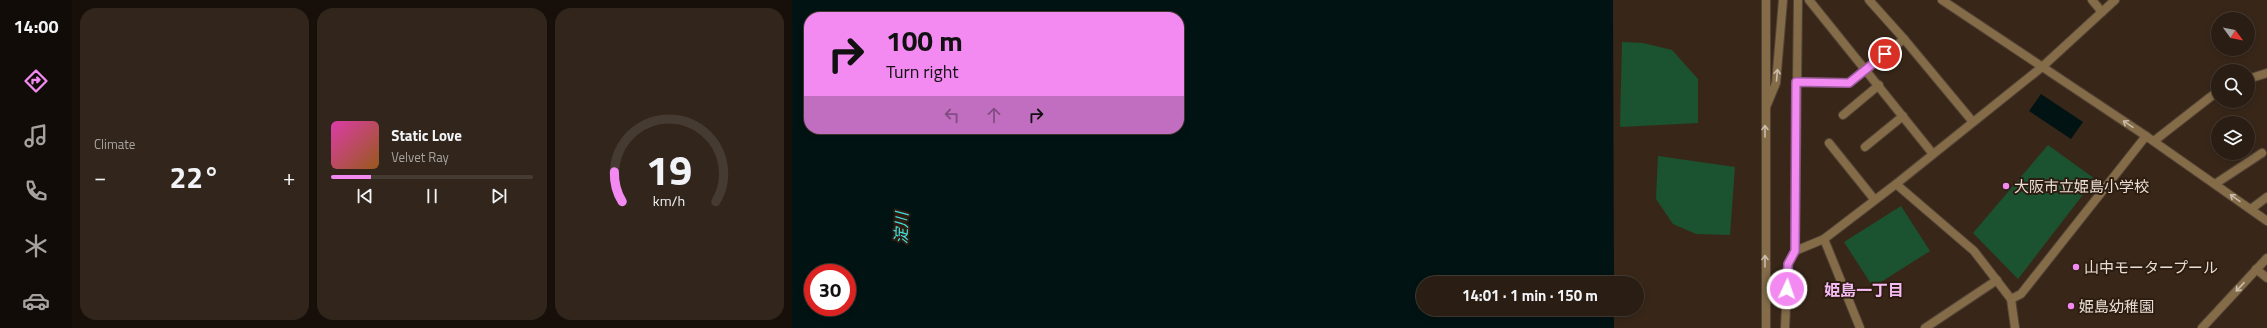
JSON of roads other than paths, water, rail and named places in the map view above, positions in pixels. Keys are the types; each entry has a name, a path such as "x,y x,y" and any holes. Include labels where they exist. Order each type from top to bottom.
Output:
{"street":[{"path":"1766,0 1766,328"},
{"path":"1765,112 1776,83 1783,0"},
{"path":"1785,328 1788,264 1795,251 1798,0"},
{"path":"1809,0 1879,85 1932,154"},
{"path":"1869,0 1904,39 1973,122"},
{"path":"1942,0 2146,136 2267,220"},
{"path":"2092,0 2102,12"},
{"path":"1795,251 1824,239 1874,199 1896,184 2042,67 2115,0"},
{"path":"1796,82 1849,83 1904,39"},
{"path":"2255,77 2267,73"},
{"path":"1843,115 1879,85"},
{"path":"2154,142 2211,97"},
{"path":"1865,148 1903,116"},
{"path":"2011,299 2022,294 2146,136"},
{"path":"1829,143 1874,199"},
{"path":"2215,184 2262,153"},
{"path":"1896,184 1974,251 2011,299 2015,328"},
{"path":"2251,209 2267,198"},
{"path":"1824,239 1860,328"},
{"path":"2202,328 2267,258"},
{"path":"2256,270 2267,278"},
{"path":"1925,328 1997,280"}],"water":[{"name":"淀川","path":"792,0 1613,0 1614,276 1416,276 1416,316 1614,316 1614,328 792,328"},
{"path":"2041,94 2083,122 2071,139 2029,111"}],"place":[{"name":"大阪市立姫島小学校","path":"2006,186"},
{"name":"山中モータープール","path":"2076,267"},
{"name":"姫島幼稚園","path":"2071,306"}],"district":[{"name":"姫島一丁目","path":"1864,290"}]}
